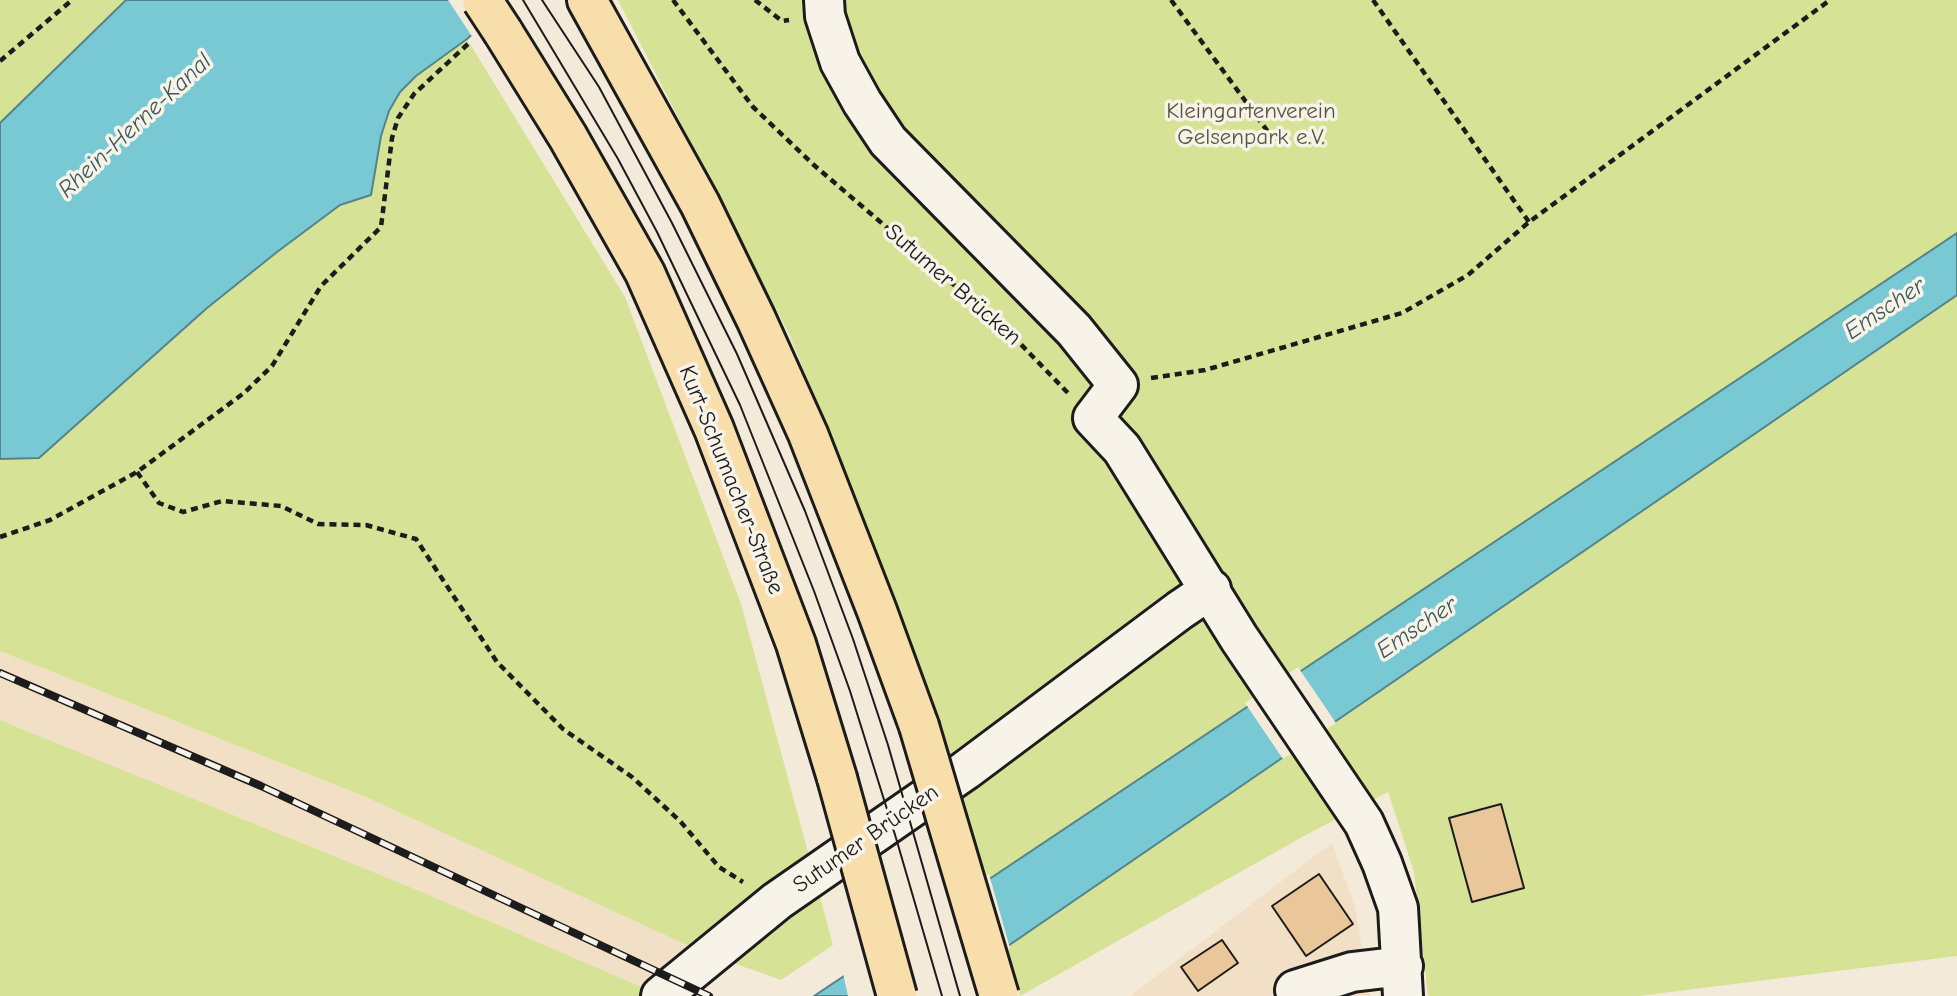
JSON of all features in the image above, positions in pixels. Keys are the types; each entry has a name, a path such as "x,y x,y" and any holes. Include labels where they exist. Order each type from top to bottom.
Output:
{"main road":[{"name":"Kurt-Schumacher-Straße","path":"482,0 487,37 568,137 645,273 714,429 796,644 837,778 897,996"},
{"path":"587,0 700,204 808,434 919,726 999,996"}],"street":[{"path":"824,0 825,16 840,62 888,141 1074,330 1118,385 1093,418 1122,449 1239,638 1364,823 1398,908 1403,981 1352,972 1294,990 1297,996"},
{"name":"Sutumer Brücken","path":"661,996 777,901 965,770 1211,589"}],"path":[{"path":"0,61 72,0"},
{"name":"Sutumer Brücken","path":"673,0 753,107 815,166 1009,332 1093,418"},
{"path":"1171,0 1277,145"},
{"path":"1382,0 1375,2 1529,222"},
{"path":"1118,385 1205,370 1402,313 1468,275 1529,222 1830,0"},
{"path":"0,537 50,520 137,472 235,400 272,366 321,286 382,227 392,138 398,118 414,94 487,37"},
{"path":"137,472 159,503 183,512 222,501 281,506 318,524 366,525 416,539 497,662 563,729 632,777 680,821 719,867 777,901"}],"shaded area":[{"path":"0,651 368,798 702,952 653,992 422,892 0,720"},
{"path":"1332,843 1355,907 1370,996 1130,996"}],"green space":[{"path":"0,0 126,0 0,123"},
{"name":"Kleingartenverein Gelsenpark e.V.","path":"618,0 1957,0 1957,956 1639,996 1428,996 1414,872 1388,792 1304,836 1020,996 958,782 880,560 789,334"},
{"path":"467,39 625,297 741,604 833,945 781,980 702,952 368,798 0,651 0,459 39,458 207,308 277,252 340,205 371,195 381,136 389,111 400,92 416,76"},
{"path":"0,720 422,892 653,992 647,996 0,996"}],"water":[{"name":"Rhein-Herne-Kanal","path":"126,0 511,0 467,39 416,76 400,92 389,111 381,136 371,195 340,205 277,252 207,308 39,458 0,459 0,123"},
{"name":"Emscher","path":"1957,233 1957,295 935,996 814,996"}],"pier":[{"path":"448,0 514,0 473,38"},
{"path":"1298,667 1336,723 1283,759 1245,703"},
{"path":"989,874 1010,948 941,996 848,996 843,973"}],"building":[{"path":"1501,804 1524,888 1472,902 1449,818"},
{"path":"1319,874 1353,924 1306,956 1272,906"},
{"path":"1222,940 1238,963 1198,991 1181,967"}],"tram line":[{"path":"523,0 618,159 657,232 740,405 814,591 850,691 942,996"},
{"path":"542,0 599,87 672,223 737,354 805,511 853,639 888,745 960,996"}],"railway":[{"path":"0,673 261,786 709,996"}]}
